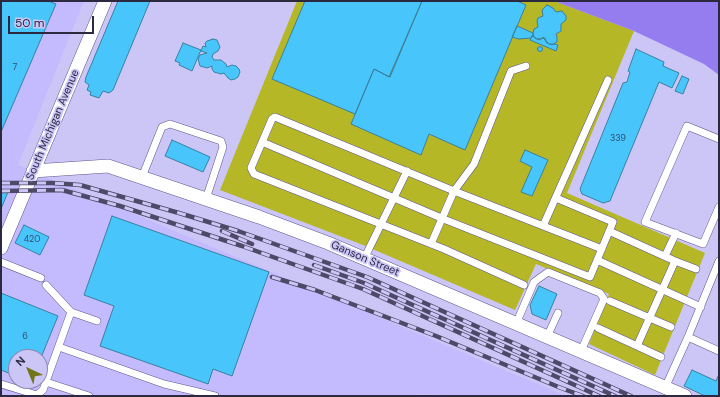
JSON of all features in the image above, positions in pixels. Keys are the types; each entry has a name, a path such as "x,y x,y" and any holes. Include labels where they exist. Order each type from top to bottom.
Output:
{"street":[{"name":"South Michigan Avenue","path":"1,248 105,1"},
{"name":"Ganson Street","path":"33,171 108,166 206,199 328,243 581,352 667,382 685,396"}],"lane":[{"path":"431,244 454,191 474,164 511,71 526,66"},
{"path":"543,226 608,80"},
{"path":"524,285 431,244 254,174 252,168 272,119 276,117 454,191 602,249"},
{"path":"142,177 162,128 170,124 221,141 223,147 206,199"},
{"path":"719,139 687,126 645,222 703,244 719,207"},
{"path":"262,142 442,219 590,277 613,222 556,198"},
{"path":"364,259 407,171"},
{"path":"609,231 696,269"},
{"path":"665,256 676,233"},
{"path":"597,260 701,307"},
{"path":"637,346 675,261"},
{"path":"667,382 701,307 719,261"},
{"path":"1,262 41,278"},
{"path":"516,324 534,282 548,272 600,293 604,299 581,352"},
{"path":"46,285 71,312 97,321"},
{"path":"610,302 671,327"},
{"path":"48,376 71,312"},
{"path":"548,337 558,313"},
{"path":"598,328 661,357"},
{"path":"688,337 719,350"},
{"path":"59,346 164,384 215,396"},
{"path":"48,383 89,396"},
{"path":"17,389 37,395 43,389"}],"shaded area":[{"path":"1,1 84,1 18,165 566,396 460,396 418,394 417,396 1,396"},
{"path":"297,1 554,1 634,31 567,193 705,253 655,375 589,344 609,294 536,264 515,310 363,245 220,190"},
{"path":"554,1 719,1 719,75 704,64 634,31"}],"building":[{"path":"1,1 48,1 56,4 1,132"},
{"path":"118,1 150,1 113,90 109,93 103,91 99,98 90,95 91,92 87,90 89,85 85,82"},
{"path":"305,1 422,1 389,77 374,69 355,114 272,79"},
{"path":"422,1 517,1 526,5 465,150 429,134 421,155 351,124 374,69 390,77"},
{"path":"547,5 553,8 556,12 562,11 566,16 566,20 561,24 561,31 556,34 557,42 552,45 547,43 543,37 540,40 537,39 534,37 533,33 534,29 538,27 538,18 543,16 542,10"},
{"path":"517,26 533,33 531,38 519,39 512,37"},
{"path":"532,36 537,39 545,38 549,44 558,45 556,51 530,40"},
{"path":"213,39 217,40 220,47 212,57 214,60 221,60 227,67 232,65 236,66 240,72 238,77 235,79 231,80 224,73 221,74 214,72 212,66 207,68 200,66 198,59 200,55 207,53 201,51 203,46 206,47 205,43"},
{"path":"183,43 201,50 192,71 179,65 180,63 175,61"},
{"path":"540,46 543,49 540,52 537,49"},
{"path":"636,49 664,62 663,66 679,73 672,88 659,82 610,201 603,203 582,194 580,189 623,83 627,82 630,72 628,71"},
{"path":"682,76 689,79 683,94 675,91"},
{"path":"172,140 210,157 203,172 165,156"},
{"path":"525,150 548,160 532,196 521,192 532,167 520,161"},
{"path":"8,192 1,209 1,193"},
{"path":"112,216 269,272 232,376 213,369 208,384 100,346 114,306 84,295"},
{"path":"24,225 49,237 40,255 15,243"},
{"path":"539,286 557,294 546,320 532,314 530,305"},
{"path":"1,293 58,316 44,349 8,349 8,373 1,370"},
{"path":"692,370 716,381 719,374 719,396 705,396 684,386"}],"railway":[{"path":"1,183 52,183 80,185 238,231 367,277 631,396"},
{"path":"1,191 62,190 120,206 242,246 363,289 599,396"},
{"path":"222,231 252,244"},
{"path":"314,265 364,283 615,396"},
{"path":"272,277 315,290 436,336 583,396"}]}
